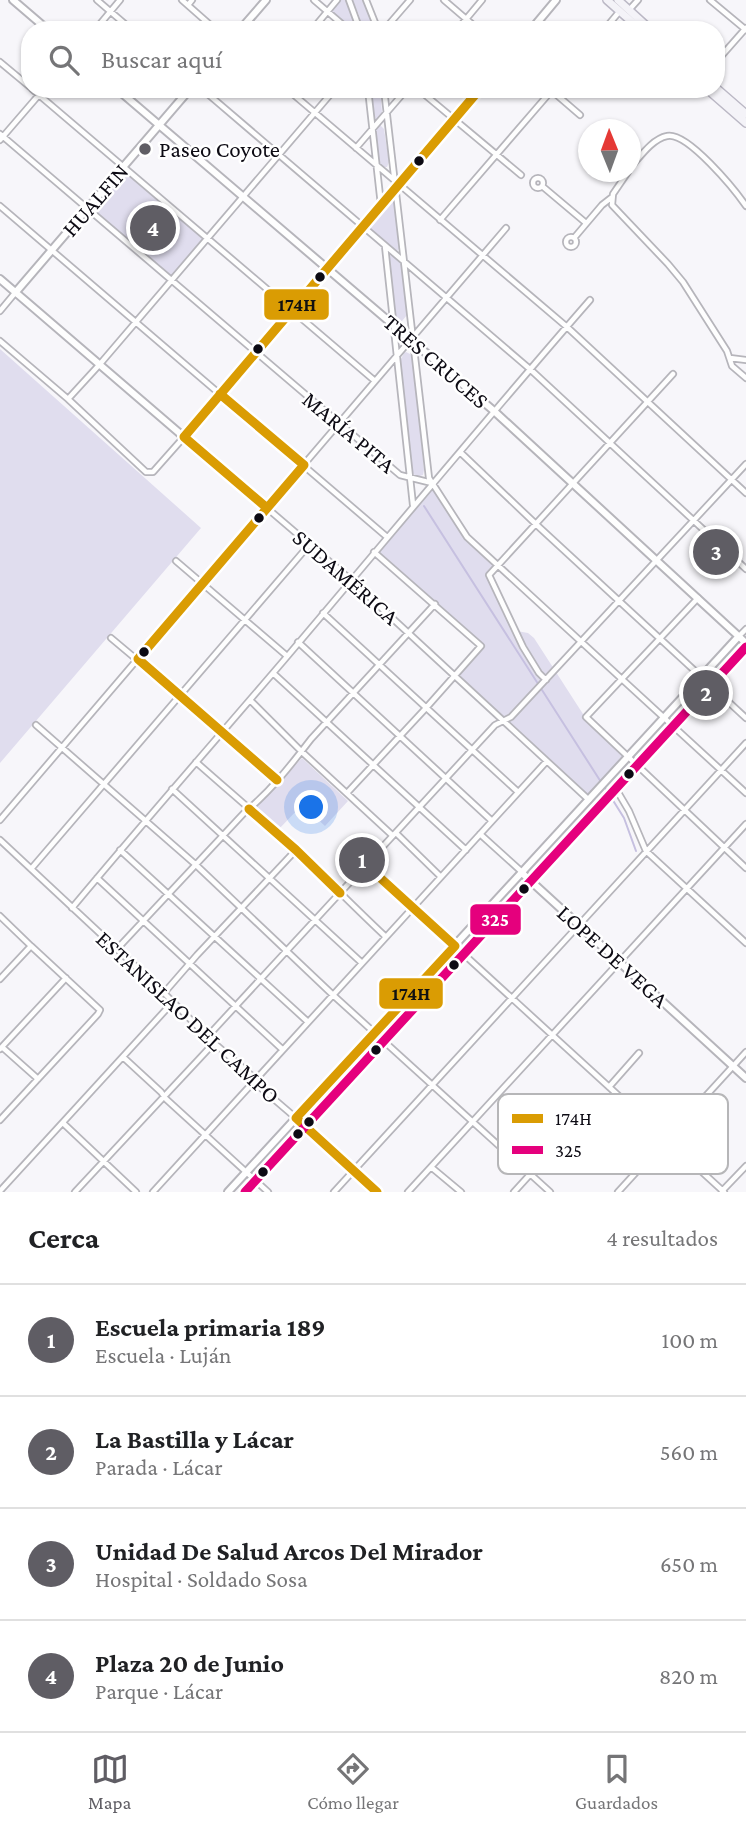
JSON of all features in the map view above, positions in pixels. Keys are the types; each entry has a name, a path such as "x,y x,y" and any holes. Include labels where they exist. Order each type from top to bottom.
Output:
{"main road":[{"path":"607,0 631,21"},
{"path":"618,0 641,21"},
{"path":"725,96 746,114"},
{"path":"718,98 746,124"}],"street":[{"path":"13,0 38,21"},
{"path":"97,0 122,21"},
{"path":"103,21 120,0"},
{"path":"181,0 206,21"},
{"path":"188,5 192,0"},
{"path":"248,21 266,0"},
{"path":"314,0 339,21"},
{"path":"319,21 337,0"},
{"path":"349,0 357,21"},
{"path":"366,0 376,21"},
{"path":"388,21 410,0"},
{"path":"444,0 467,19 482,0"},
{"path":"538,21 556,0"},
{"path":"629,10 638,0"},
{"path":"710,0 746,29 725,52"},
{"path":"612,21 620,11"},
{"path":"0,62 21,80"},
{"path":"1,137 36,98"},
{"path":"43,98 375,381"},
{"name":"TRES CRUCES","path":"128,98 494,411 746,643"},
{"name":"HUALFIN","path":"0,311 182,98"},
{"path":"213,98 531,369 746,569"},
{"path":"298,98 566,327 746,493"},
{"path":"68,399 327,98"},
{"path":"369,98 381,205"},
{"path":"385,98 429,478 464,533 746,793"},
{"path":"356,148 400,98"},
{"path":"428,98 521,175"},
{"path":"0,341 68,399 143,470 153,472 396,184 472,98"},
{"path":"440,220 545,98"},
{"path":"561,98 580,115"},
{"path":"641,157 654,143 667,136 677,136 698,151 717,170 746,206"},
{"name":"MARÍA PITA","path":"1,137 400,475 433,484"},
{"path":"574,238 612,197 621,182"},
{"path":"542,186 586,223"},
{"path":"612,197 614,209 683,282 713,327 734,369 746,378"},
{"path":"0,206 387,537"},
{"path":"0,820 506,228"},
{"path":"385,245 413,505"},
{"name":"SUDAMÉRICA","path":"0,279 351,580 589,800"},
{"path":"72,908 590,300"},
{"path":"730,358 746,360"},
{"path":"545,681 523,647 489,575 673,374"},
{"path":"460,452 746,718"},
{"path":"208,1036 495,725 512,717 746,464"},
{"path":"31,869 309,545"},
{"path":"347,793 480,648 480,644 374,552"},
{"path":"176,561 287,656"},
{"path":"698,598 586,717 746,868"},
{"path":"117,949 277,780 435,604"},
{"path":"323,613 518,793"},
{"path":"228,1192 746,629"},
{"path":"111,638 277,780"},
{"path":"299,642 492,821"},
{"path":"273,673 466,850"},
{"path":"250,700 302,752 442,877"},
{"path":"36,725 195,864 333,995 498,1144"},
{"path":"334,1192 746,743"},
{"path":"196,762 296,850 386,937"},
{"path":"153,1192 546,762"},
{"path":"173,789 362,963"},
{"path":"619,794 646,851 745,941"},
{"path":"499,1094 746,824"},
{"name":"LOPE DE VEGA","path":"480,834 746,1078"},
{"name":"ESTANISLAO DEL CAMPO","path":"0,839 214,1043 377,1192"},
{"path":"120,849 308,1022"},
{"path":"164,993 296,850"},
{"path":"365,864 617,1094"},
{"path":"97,878 282,1049"},
{"path":"0,916 98,1007 100,1012 0,1119"},
{"path":"0,979 32,946"},
{"path":"38,1079 1,1047 66,978"},
{"path":"2,1190 172,1003"},
{"path":"75,1192 214,1043"},
{"path":"707,1094 746,1052"},
{"path":"609,1087 639,1053"},
{"path":"123,1057 268,1192"},
{"path":"408,1192 498,1095"},
{"path":"62,1123 136,1192"},
{"path":"703,1174 722,1192 746,1166"},
{"path":"431,1167 461,1192"},
{"path":"514,1192 530,1174 550,1192"},
{"path":"618,1192 634,1174"}],"shaded area":[{"path":"340,0 345,0 356,21 342,21 332,11"},
{"path":"352,0 362,0 371,21 360,21"},
{"path":"370,98 381,98 382,112 377,121 372,118"},
{"path":"380,125 384,129 389,162 387,167 378,164 375,132"},
{"path":"124,167 208,239 172,281 87,209"},
{"path":"393,196 400,248 397,251 367,228"},
{"path":"392,254 402,265 407,315 402,321 397,321 394,317 388,257"},
{"path":"0,349 201,528 0,763"},
{"path":"406,352 413,358 424,470 423,475 416,477 413,473 400,361"},
{"path":"433,484 464,533 499,565 489,575 517,631 528,633 534,638 583,714 628,758 589,800 454,676 481,646 374,552"},
{"path":"302,758 348,801 325,826 302,805 278,830 255,808"}],"waterway":[{"path":"424,506 601,782"},
{"path":"604,786 624,818 636,851"}],"transit line":[{"name":"174H","path":"267,508 184,437 472,98"},
{"name":"174H","path":"138,659 304,465 220,394"},
{"name":"325","path":"245,1192 746,647"},
{"name":"174H","path":"138,659 277,780"},
{"name":"174H","path":"249,809 340,893"},
{"name":"174H","path":"365,864 455,946"},
{"name":"174H","path":"296,1118 455,946"},
{"name":"174H","path":"296,1118 377,1192"}],"place":[{"name":"Paseo Coyote","path":"145,149"},
{"name":"Plaza 20 de Junio","path":"153,228"},
{"name":"Unidad De Salud Arcos Del Mirador","path":"716,552"},
{"name":"La Bastilla y Lácar","path":"706,693"},
{"name":"Escuela primaria 189","path":"362,860"}]}
